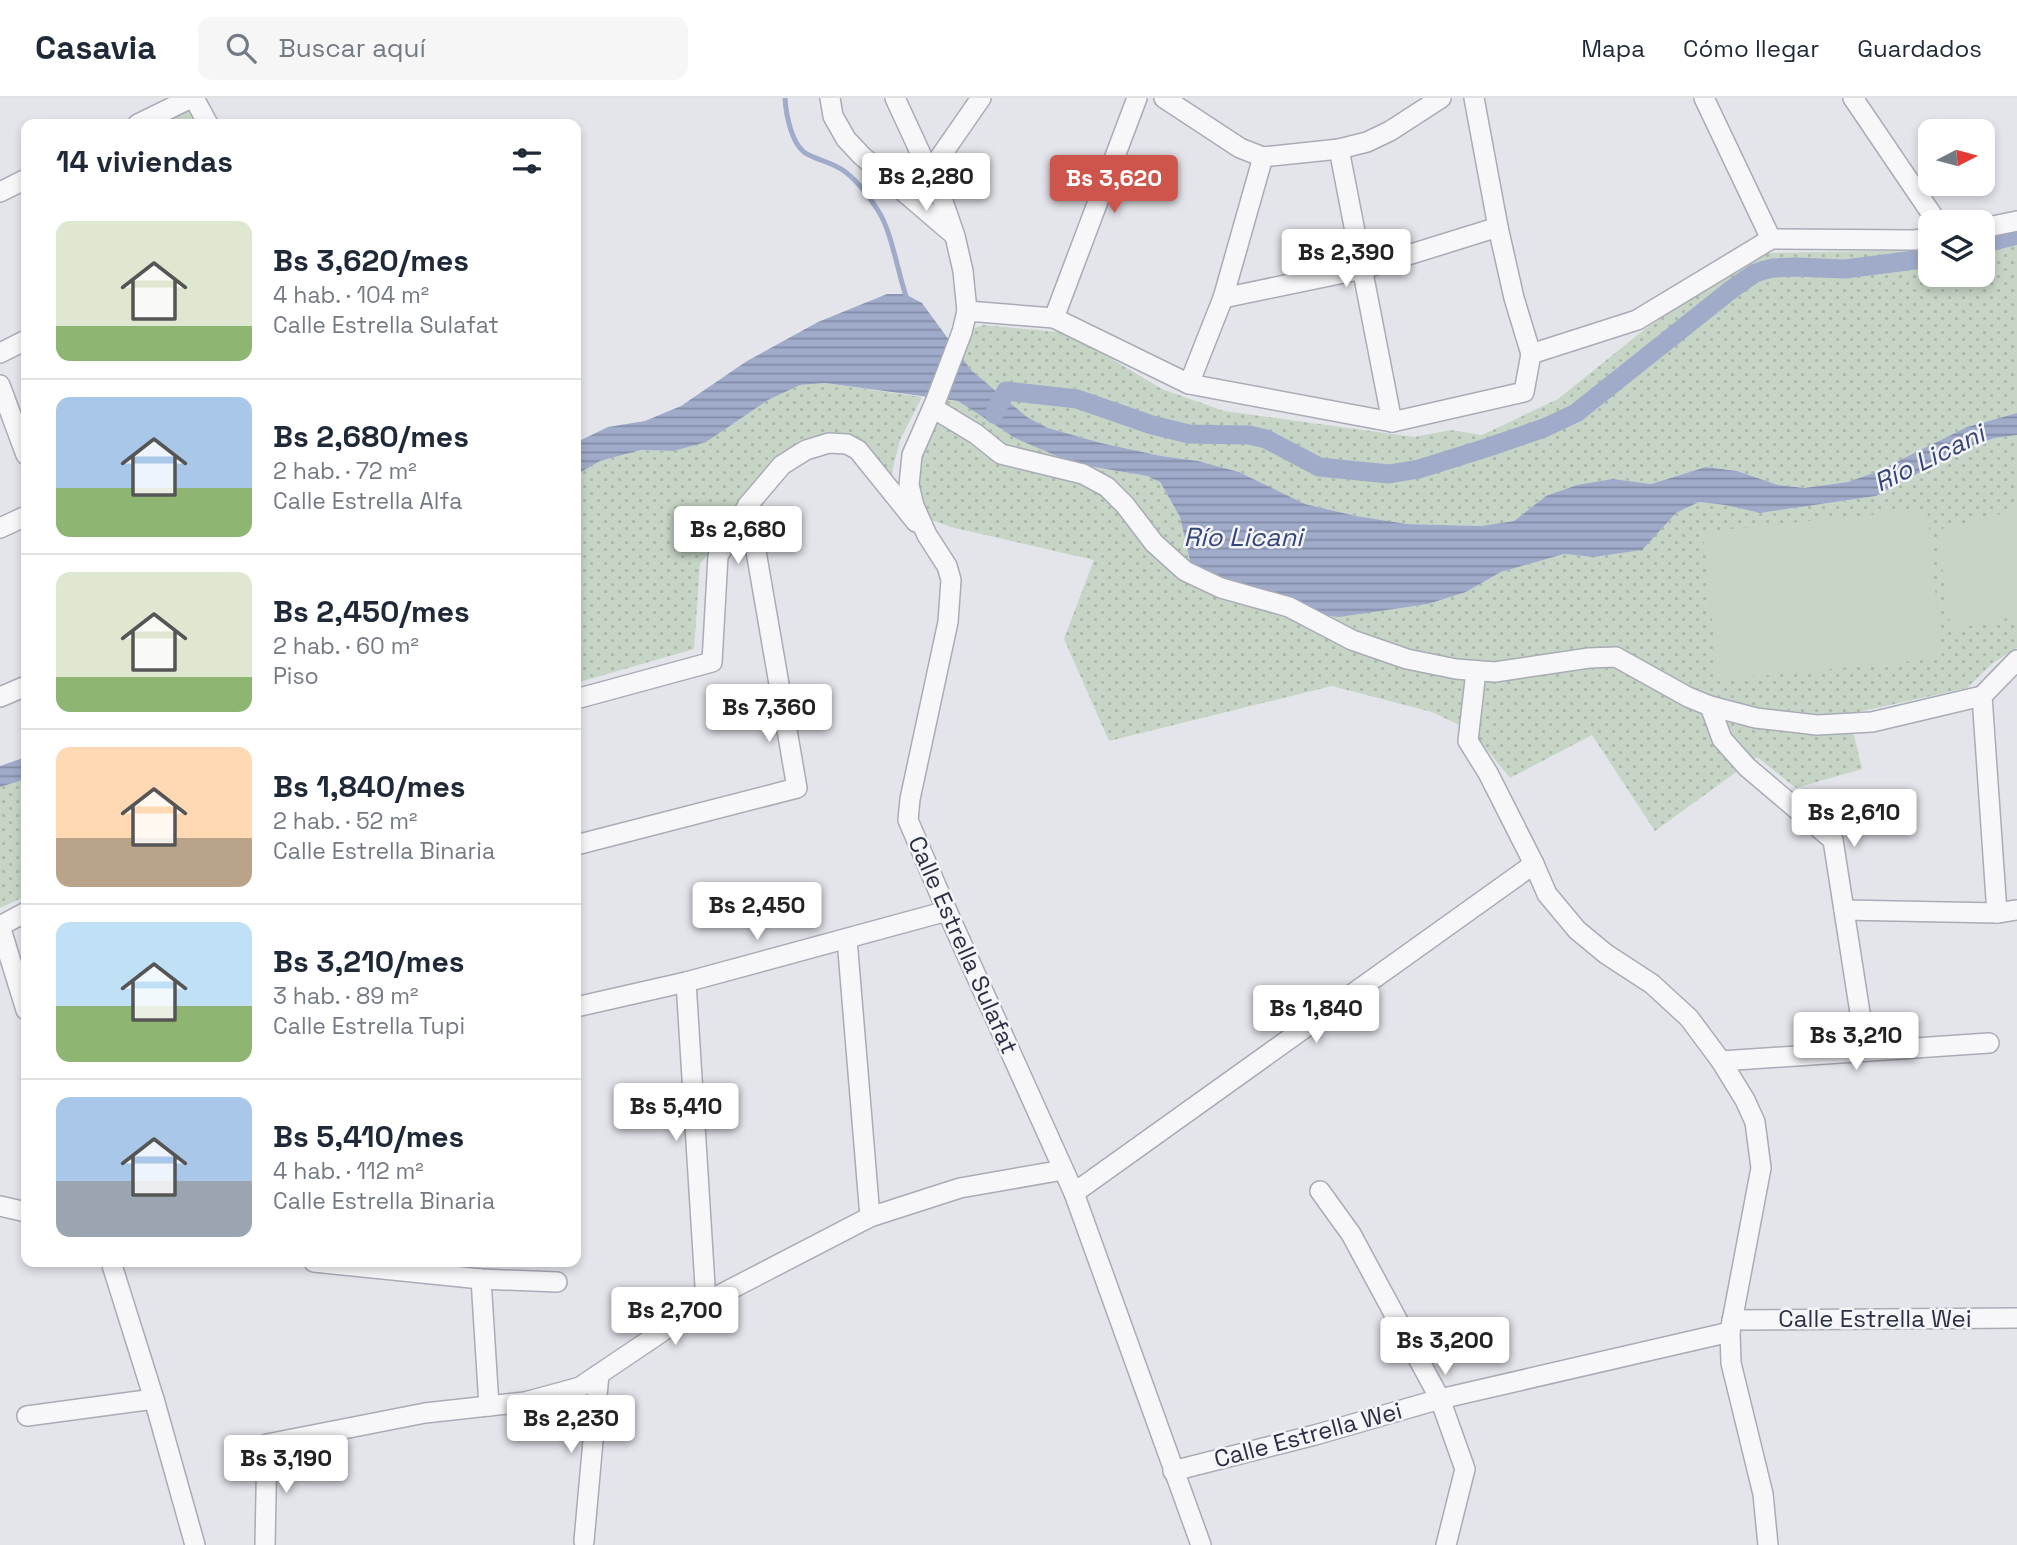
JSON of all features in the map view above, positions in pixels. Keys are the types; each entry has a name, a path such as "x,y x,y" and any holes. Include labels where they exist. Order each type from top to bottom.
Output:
{"street":[{"path":"148,119 192,98 205,119"},
{"path":"830,98 833,116 846,139 955,236"},
{"name":"Calle Estrella Sulafat","path":"895,98 944,204 955,236 963,271 967,311 962,332 912,455 909,485 914,506 927,535 947,566 951,580 951,596 908,820 1074,1193 1201,1545"},
{"path":"929,173 981,98"},
{"path":"1054,318 1137,98"},
{"path":"1164,98 1240,148 1263,158 1339,149 1367,142 1390,131 1441,98"},
{"path":"967,311 1054,318 1189,384 1392,422 1524,392 1531,354 1514,298 1498,227 1474,98"},
{"path":"1704,98 1771,239"},
{"path":"1853,98 1929,210"},
{"path":"1339,149 1392,422"},
{"path":"1189,384 1223,299 1263,158"},
{"path":"0,192 21,182"},
{"path":"1995,225 2017,220"},
{"path":"1223,299 1363,269 1498,227"},
{"path":"1531,354 1637,320 1771,239 1918,240"},
{"path":"0,353 21,343"},
{"path":"0,385 21,442"},
{"path":"934,404 1001,454 1083,474 1107,488 1125,505 1154,543 1185,571 1221,589 1289,607 1352,640 1407,659 1456,669 1495,672 1589,658 1616,657 1688,698 1710,706 1756,718 1817,725 1872,722 1982,696 2017,660"},
{"path":"581,698 712,662 718,556 748,505 782,465 806,450 829,443 847,444 858,450 927,535"},
{"path":"581,844 797,788 748,505"},
{"path":"0,528 21,518"},
{"path":"1476,671 1468,741 1488,773 1547,894 1577,930 1606,954 1652,984 1689,1017 1721,1061 1755,1122 1761,1168 1731,1326 1731,1363 1763,1494 1768,1545"},
{"path":"0,697 21,688"},
{"path":"1982,696 1997,913"},
{"path":"1710,706 1723,739 1747,767 1833,840 1866,1051"},
{"path":"1074,1193 1534,864"},
{"path":"1843,910 1997,913 2017,909"},
{"path":"581,1006 686,982 947,911"},
{"path":"21,915 0,926 21,994"},
{"path":"847,939 870,1217"},
{"path":"686,982 706,1302"},
{"path":"1721,1061 1989,1043"},
{"path":"265,1545 267,1444 425,1413 525,1402 580,1387 706,1302 870,1217 960,1188 1063,1170"},
{"path":"1320,1191 1351,1234 1440,1399 1465,1469 1446,1545"},
{"path":"0,1206 21,1211"},
{"path":"113,1267 154,1399 195,1545"},
{"path":"363,1267 481,1279 558,1282"},
{"path":"481,1279 489,1406"},
{"name":"Calle Estrella Wei","path":"1173,1471 1315,1436 1440,1399 1731,1326 2017,1318"},
{"path":"584,1541 599,1374"},
{"path":"27,1416 154,1399"}],"green space":[{"path":"190,110 194,119 171,119"},
{"path":"2017,239 2017,413 1967,427 1876,472 1849,482 1804,488 1778,485 1737,471 1707,467 1651,484 1613,479 1546,496 1514,521 1481,526 1407,524 1356,516 1305,504 1239,472 1198,461 1101,443 1048,428 1027,417 971,370 963,359 971,329 984,325 1068,333 1162,389 1224,411 1414,437 1451,430 1482,435 1558,399 1645,329 1762,253 1918,250 1918,287 1995,287 1995,242"},
{"path":"825,383 922,397 900,440 889,484 829,434 800,440 780,456 700,564 694,649 581,682 581,472 600,461 641,450 674,451 705,442 768,400 800,385"},
{"path":"946,400 958,401 1015,438 1088,466 1147,476 1160,482 1180,517 1191,565 1391,609 1428,604 1466,592 1501,572 1564,554 1594,557 1641,550 1676,513 1699,502 1760,513 1876,496 1965,448 1995,438 2017,435 2017,648 1993,663 1967,688 1849,714 1862,769 1796,788 1757,757 1655,831 1592,735 1510,778 1472,731 1432,712 1332,686 1109,741 1064,639 1094,560 951,527 920,516 913,495 920,463"},
{"path":"1927,509 1942,658 1718,680 1703,532"},
{"path":"2017,510 2017,616 1951,630 1937,530"},
{"path":"21,781 21,898 0,908 0,787"}],"water":[{"name":"Río Licani","path":"887,294 905,294 922,303 971,370 1027,417 1048,428 1101,443 1198,461 1239,472 1305,504 1407,524 1481,526 1514,521 1546,496 1577,485 1613,479 1651,484 1706,467 1737,471 1778,485 1804,488 1848,482 1876,472 1967,427 2017,413 2017,435 1995,438 1965,448 1876,496 1760,513 1699,502 1676,513 1642,550 1594,557 1564,554 1501,572 1466,592 1428,604 1339,617 1301,612 1191,565 1180,517 1160,482 1147,476 1088,466 1059,457 1015,438 958,401 825,383 800,385 768,400 706,442 674,451 641,450 600,461 581,472 581,440 608,427 645,421 681,406 747,361 818,322"},
{"path":"21,759 21,781 0,787 0,766"}],"waterway":[{"path":"785,98 789,122 798,146 809,155 836,166 849,175 879,212 888,231 907,299"},
{"path":"1995,241 2017,235"},
{"path":"994,414 1006,391 1077,399 1152,425 1189,434 1249,435 1266,439 1319,467 1389,474 1419,469 1544,428 1576,413 1755,273 1772,268 1845,269 1918,260"}]}
